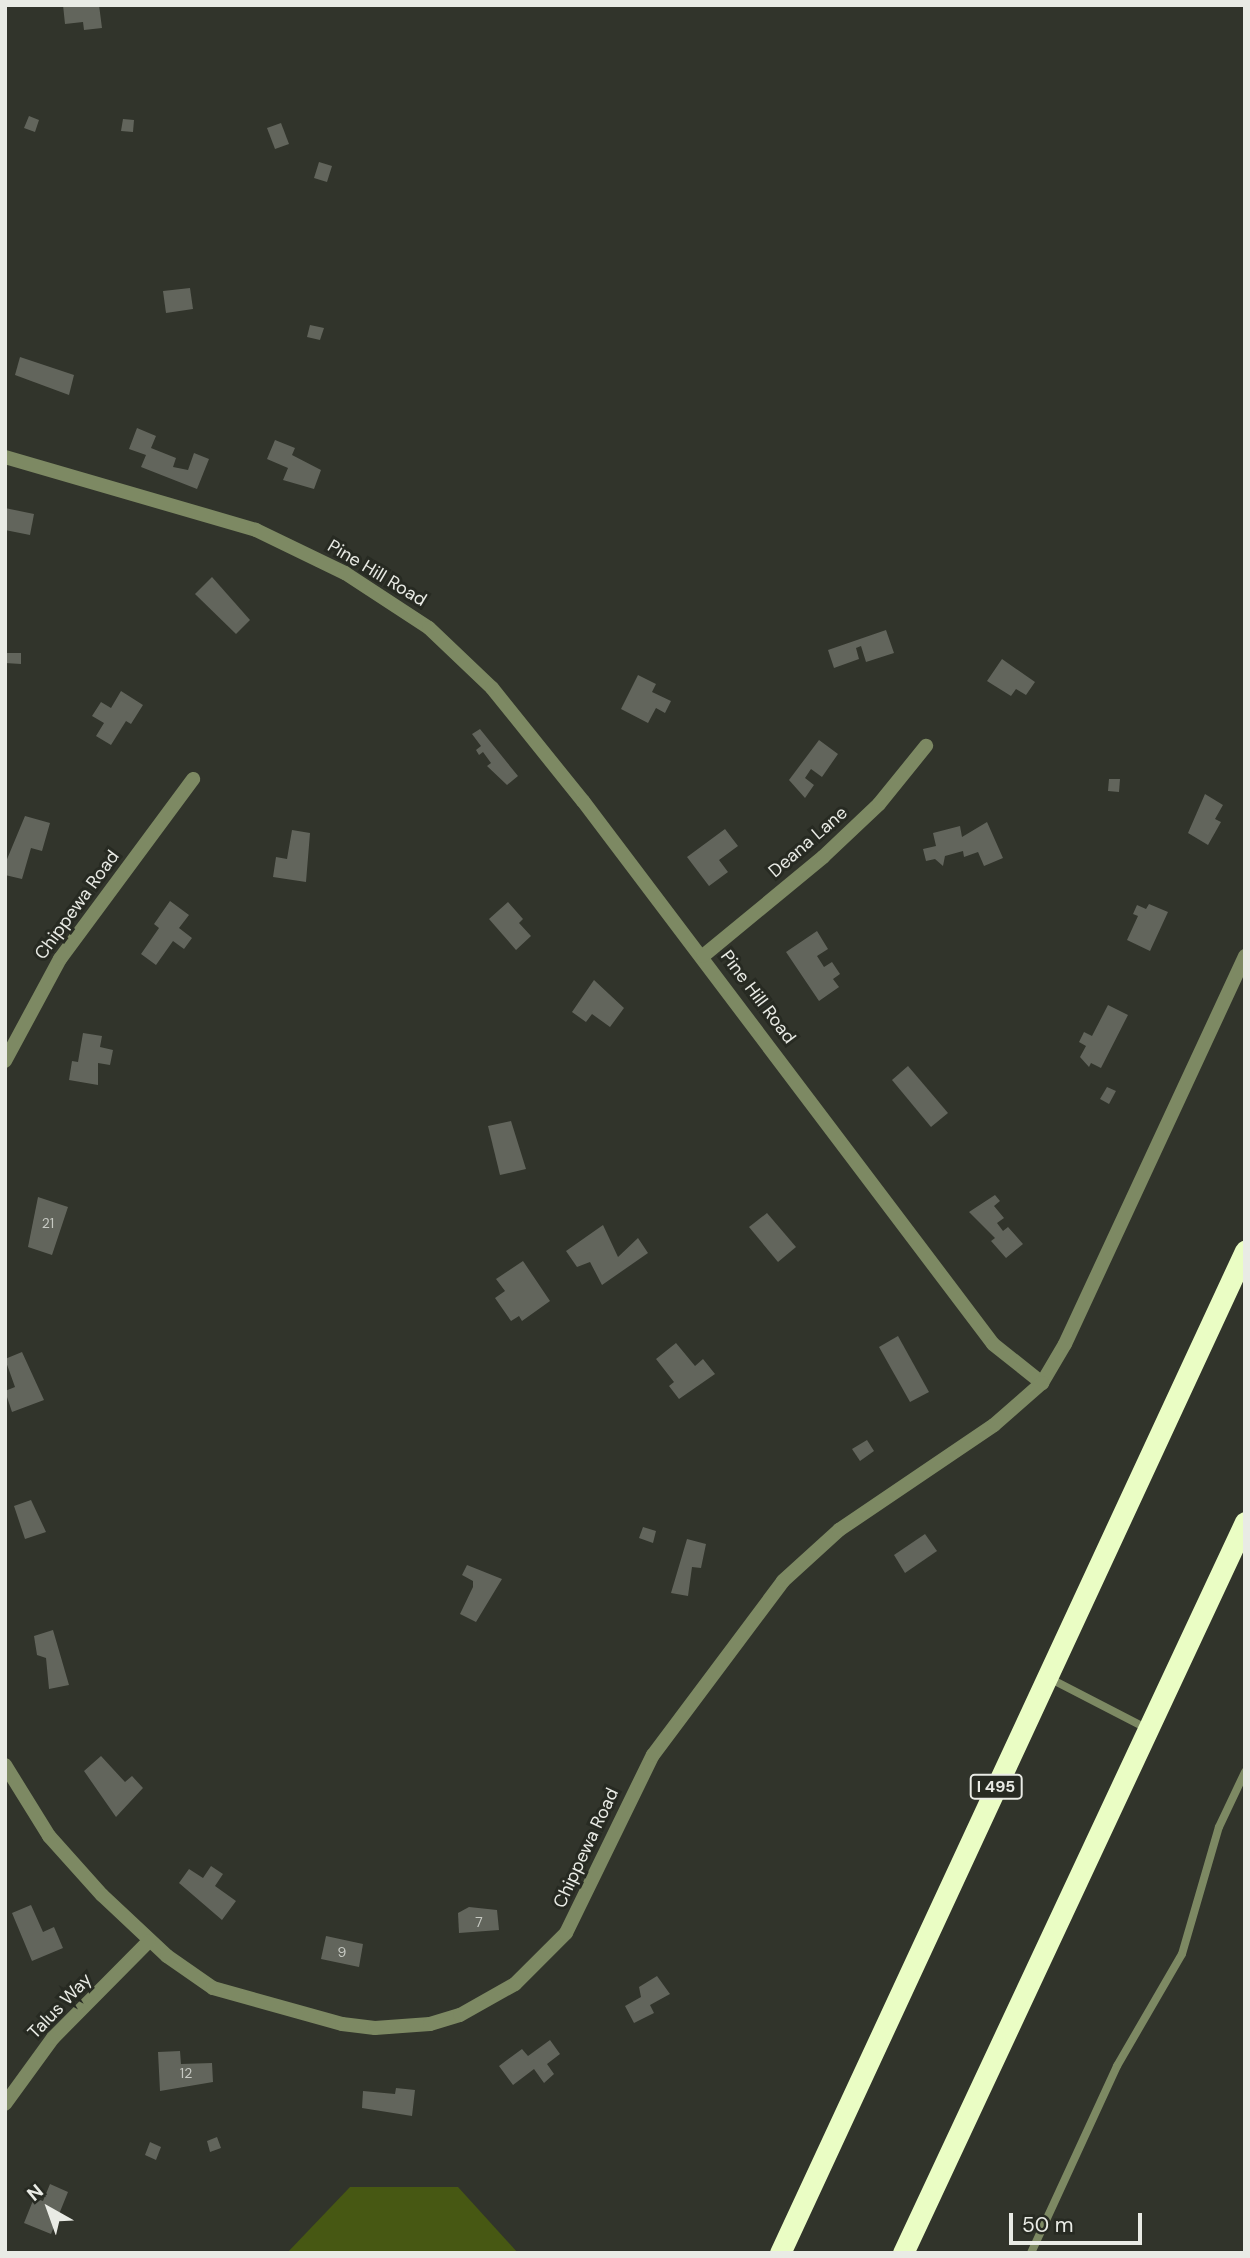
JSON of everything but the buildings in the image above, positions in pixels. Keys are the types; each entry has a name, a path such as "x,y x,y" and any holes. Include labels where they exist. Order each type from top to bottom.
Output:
{"highway":[{"name":"I 495","path":"780,2253 1245,1251"},
{"path":"903,2253 1245,1522"}],"street":[{"name":"Pine Hill Road","path":"5,457 256,530 345,573 405,610 451,647 499,695 703,956 993,1344 1042,1383"},
{"name":"Deana Lane","path":"703,956 823,857 879,804 926,746"},
{"name":"Chippewa Road","path":"5,1061 60,960 193,779"},
{"path":"1042,1383 1065,1344 1245,956"},
{"name":"Chippewa Road","path":"5,1765 49,1836 149,1941 190,1974 225,1993 342,2024 414,2026 445,2020 489,2001 530,1970 566,1933 653,1755 783,1581 839,1530 1000,1421 1042,1383"},
{"name":"Talus Way","path":"5,2104 53,2038 149,1941"}],"lane":[{"path":"1047,1677 1149,1730"},
{"path":"1031,2253 1117,2066 1182,1954 1219,1827 1245,1772"}],"green space":[{"path":"350,2187 458,2187 518,2253 287,2253"}]}
